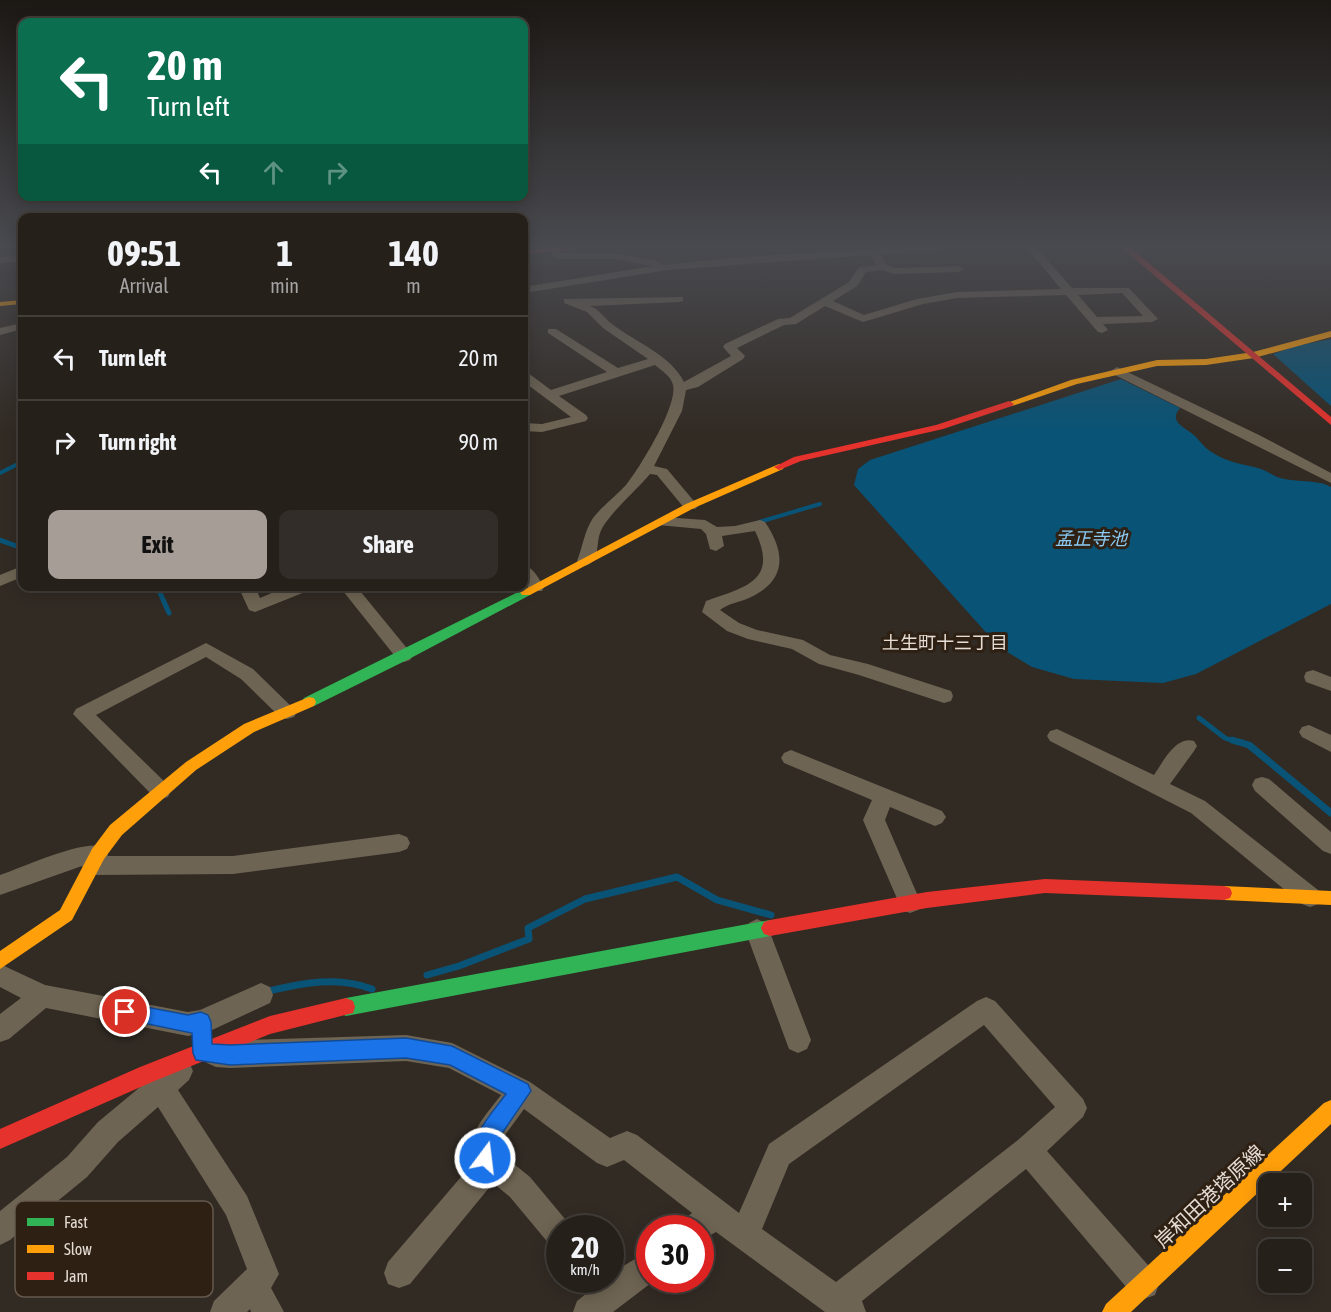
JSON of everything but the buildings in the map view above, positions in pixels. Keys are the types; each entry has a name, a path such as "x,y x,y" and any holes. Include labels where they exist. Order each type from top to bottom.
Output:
{"street":[{"path":"585,561 591,545 591,535 600,519 646,469 675,411 680,387 674,374 606,326 589,309"},
{"path":"680,387 702,380 739,356 729,347 782,321 792,322 813,309"},
{"path":"841,309 863,319 894,309"},
{"path":"1084,309 1103,332"},
{"path":"1095,321 1152,320 1142,309"},
{"path":"1199,309 1331,422"},
{"path":"0,332 18,327"},
{"path":"552,331 617,373"},
{"path":"0,961 66,915 96,860 116,830 191,766 249,728 404,656 690,506 798,459 939,427 1074,382 1157,363 1206,362 1254,355 1331,334"},
{"path":"549,395 657,360"},
{"path":"1117,371 1254,438 1331,479"},
{"path":"528,379 581,418 542,428 528,427"},
{"path":"646,469 662,472 690,506"},
{"path":"663,522 705,525 714,539 760,525 772,554 770,577 761,586 712,605 711,612 734,627 754,635 797,644 825,660 862,669 944,696"},
{"path":"0,581 18,573"},
{"path":"528,576 536,587"},
{"path":"248,591 255,606 292,591"},
{"path":"350,591 404,656"},
{"path":"161,791 83,714 206,649 247,674 287,712"},
{"path":"1309,732 1331,744"},
{"path":"1057,736 1198,807 1321,898"},
{"path":"1157,786 1187,746"},
{"path":"791,758 935,818"},
{"path":"1262,785 1306,814 1331,845"},
{"path":"884,796 874,820 910,903"},
{"path":"0,885 73,860 233,865 399,843"},
{"path":"0,1139 147,1074 270,1025 352,1005 757,930 910,903 1045,886 1111,887 1321,898"},
{"path":"757,930 798,1040"},
{"path":"0,975 42,996 188,1024 201,1022 261,995"},
{"path":"0,1030 42,996"},
{"path":"714,1224 745,1234 844,1306 1028,1150 1074,1108 986,1009 779,1154 745,1234"},
{"path":"201,1022 203,1053"},
{"path":"35,1201 77,1167 108,1132 203,1053 230,1055 406,1048 452,1056 521,1091 608,1153 627,1145 700,1215"},
{"path":"160,1087 237,1206 264,1274 225,1312"},
{"path":"521,1091 486,1138 485,1158 520,1187 546,1218"},
{"name":"岸和田港塔原線","path":"1114,1312 1331,1110"},
{"path":"1028,1150 1144,1284"},
{"path":"399,1273 491,1163"},
{"path":"0,1230 15,1218"},
{"path":"598,1296 636,1273"},
{"path":"252,1286 269,1312"}],"water":[{"path":"1331,339 1331,406 1273,354 1296,346"},
{"name":"孟正寺池","path":"1121,379 1180,408 1176,416 1177,422 1206,448 1219,456 1284,479 1319,483 1331,487 1331,604 1196,674 1163,683 1074,679 1032,667 999,647 854,485 858,469 870,460"}],"waterway":[{"path":"0,473 18,464"},
{"path":"759,522 820,504"},
{"path":"0,540 18,547"},
{"path":"159,591 169,613"},
{"path":"1199,718 1225,738 1237,742"},
{"path":"1232,740 1249,745 1331,813"},
{"path":"427,975 459,966 529,939 528,928 585,899 677,877 717,900 771,915"},
{"path":"264,992 318,982 345,982 372,989"}],"traffic: fast":[{"path":"309,702 404,656 526,592"},
{"path":"346,1007 770,928"}],"traffic: slow":[{"path":"1009,404 1074,382 1157,363 1206,362 1254,355 1331,334"},
{"path":"528,591 690,506 779,467"},
{"path":"0,961 66,915 98,854 116,830 191,766 249,728 309,702"},
{"path":"1224,893 1331,898"},
{"path":"1114,1312 1331,1110"}],"traffic: jam":[{"path":"1198,309 1331,422"},
{"path":"779,467 798,459 939,427 1009,404"},
{"path":"770,928 927,900 1045,886 1224,893"},
{"path":"0,1139 147,1074 270,1025 346,1007"}],"district":[{"name":"土生町十三丁目","path":"945,642"}],"route":[{"path":"125,1012 188,1024 201,1022 203,1053 230,1055 406,1048 452,1056 521,1091 486,1138 485,1158"}]}
